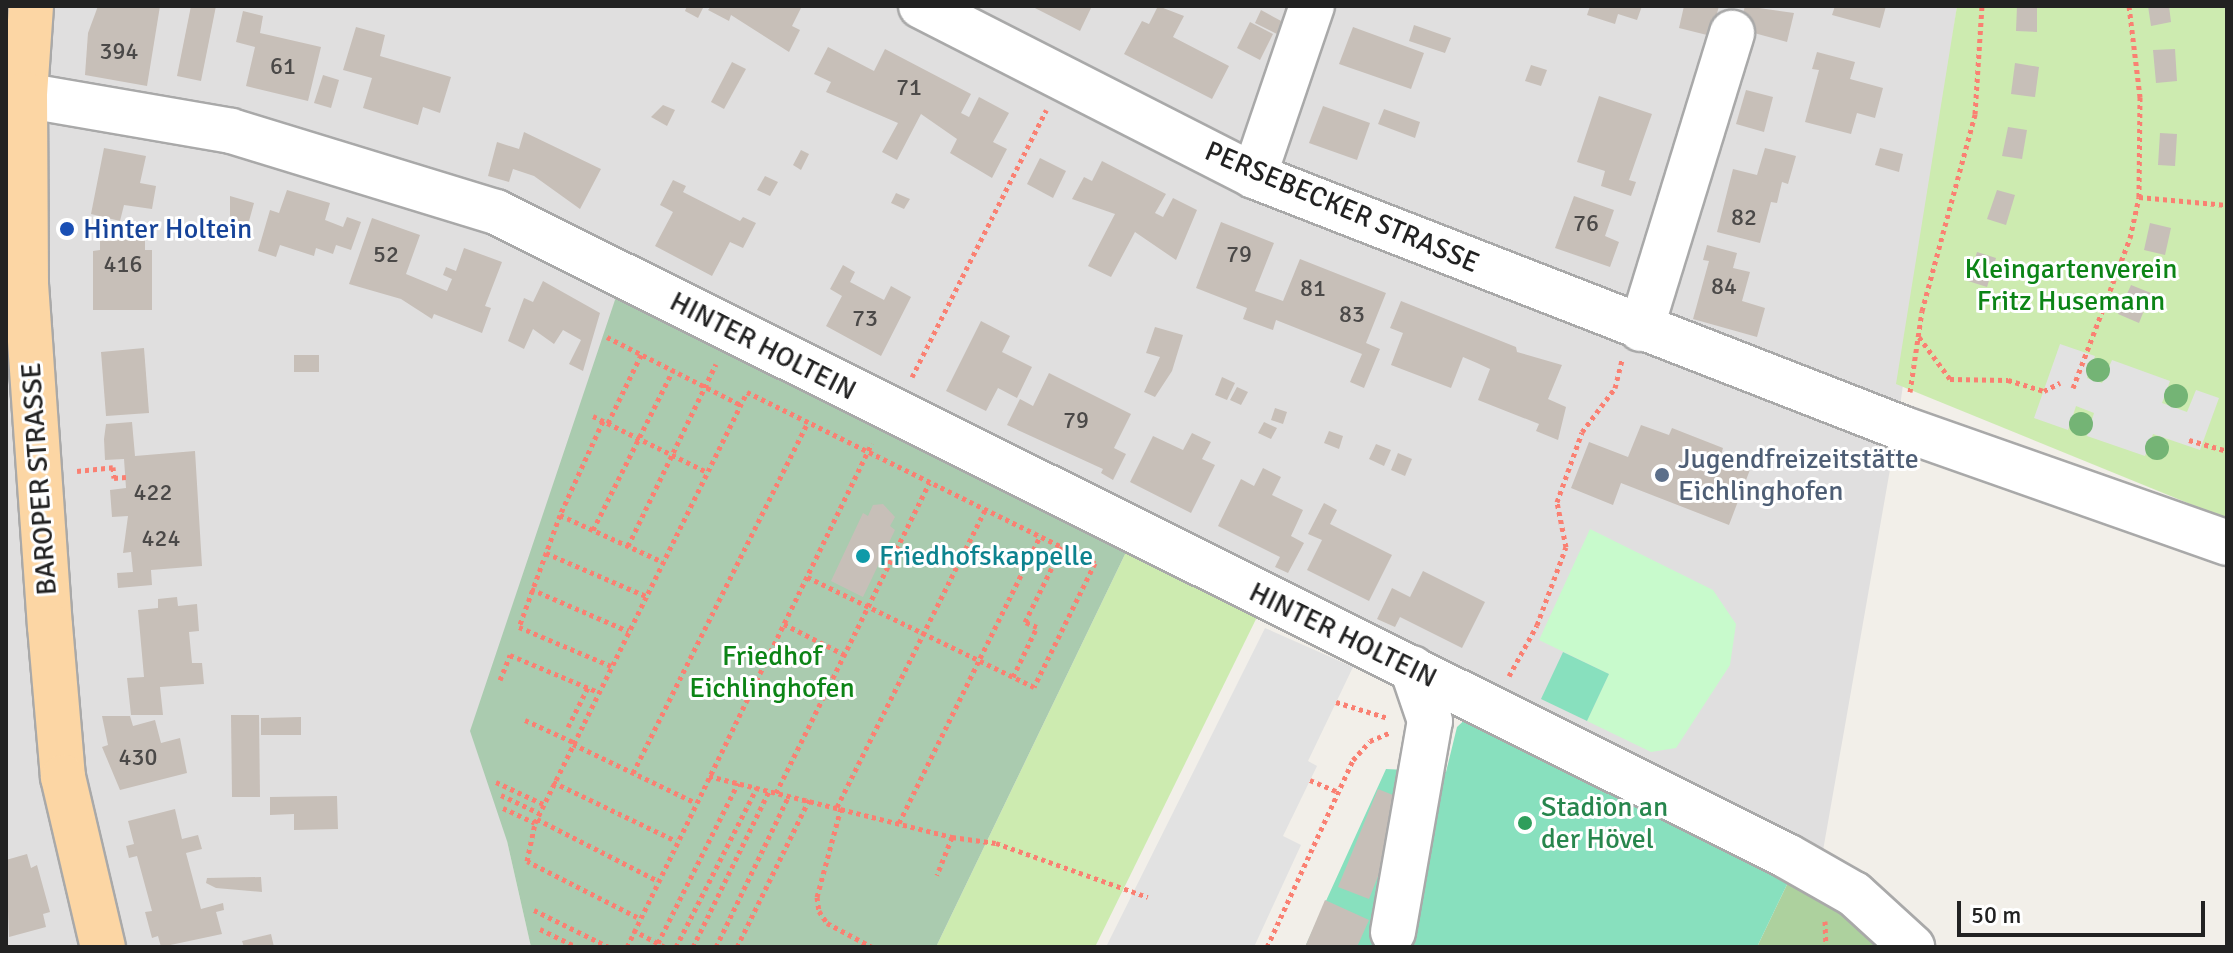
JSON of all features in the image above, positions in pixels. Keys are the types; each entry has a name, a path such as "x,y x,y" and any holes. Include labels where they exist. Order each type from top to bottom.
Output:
{"main road":[{"name":"BAROPER STRASSE","path":"31,6 16,93 26,284 60,747 103,947"}],"street":[{"name":"PERSEBECKER STRASSE","path":"921,6 1254,176 1632,347 1904,429 2227,543"},
{"path":"1254,176 1312,6"},
{"path":"1632,347 1732,33"},
{"name":"HINTER HOLTEIN","path":"16,93 231,131 496,212 1832,880 1912,947"},
{"path":"1393,932 1419,724 1412,668"}],"path":[{"path":"1904,429 1919,337 1975,114 1982,6"},
{"path":"2073,388 2130,238 2139,197 2140,97 2129,6"},
{"path":"628,947 637,917 867,453 892,411 1063,78"},
{"path":"2139,197 2227,205"},
{"path":"607,337 741,405"},
{"path":"1919,337 1950,379 2008,380 2044,391 2060,383"},
{"path":"1484,704 1498,696 1537,625 1566,547 1557,502 1582,432 1615,388 1632,347"},
{"path":"628,546 721,353"},
{"path":"611,666 519,627 560,515 641,355"},
{"path":"593,530 673,370"},
{"path":"637,917 527,861 537,818 553,782 747,392 1095,563 1034,687 807,577"},
{"path":"593,416 707,472"},
{"path":"633,773 807,424"},
{"path":"2189,440 2227,451"},
{"path":"88,469 113,467 114,478 126,477"},
{"path":"693,947 845,655 929,483"},
{"path":"872,947 827,923 819,911 817,897 839,807 985,510"},
{"path":"560,515 663,562"},
{"path":"899,823 1040,536"},
{"path":"1013,677 1037,627 1025,622 1062,547"},
{"path":"546,553 646,596"},
{"path":"531,589 628,631"},
{"path":"784,624 845,655"},
{"path":"500,680 510,655 598,692"},
{"path":"568,727 588,687"},
{"path":"1336,702 1419,724"},
{"path":"525,720 696,803"},
{"path":"1267,947 1353,760 1370,741 1419,724"},
{"path":"709,776 952,837 996,843 1148,897"},
{"path":"1310,780 1338,792"},
{"path":"496,782 543,804"},
{"path":"553,782 676,841"},
{"path":"658,943 738,783"},
{"path":"676,947 757,787"},
{"path":"501,795 537,818 656,880"},
{"path":"716,947 789,795"},
{"path":"737,947 809,800"},
{"path":"503,808 537,818"},
{"path":"937,875 952,837"},
{"path":"534,910 609,947"},
{"path":"540,929 577,947"},
{"path":"633,930 665,947"}],"shaded area":[{"path":"6,6 1957,6 1895,441 1821,862 1037,471 507,841 531,947 6,947"},
{"path":"2060,344 2095,356 2087,378 2102,383 2112,360 2170,381 2162,403 2187,412 2196,390 2219,398 2200,450 2153,434 2145,456 2087,436 2094,413 2076,406 2068,430 2034,418"},
{"path":"1265,628 1353,667 1308,761 1317,766 1283,836 1301,845 1254,947 1106,947"}],"green space":[{"name":"Kleingartenverein Fritz Husemann","path":"1957,6 2227,6 2227,519 1896,384"},
{"name":"Friedhof Eichlinghofen","path":"618,291 1128,548 936,947 531,947 507,841 470,731"},
{"path":"1590,529 1713,590 1736,624 1730,665 1676,748 1651,752 1587,721 1609,674 1539,640"},
{"path":"1128,548 1259,613 1095,947 936,947"},
{"path":"1563,652 1609,674 1587,721 1541,699"},
{"name":"Stadion an der Hövel","path":"1471,714 1792,874 1757,947 1305,947 1386,769 1446,772 1457,727"},
{"path":"1792,874 1900,947 1757,947"}],"building":[{"path":"98,6 160,6 147,86 85,75 88,33"},
{"path":"191,6 216,6 201,81 177,76"},
{"path":"687,6 704,6 698,18 685,11"},
{"path":"711,6 802,6 792,26 800,30 789,52 731,15 729,21 708,10"},
{"path":"1031,6 1092,6 1080,31"},
{"path":"1158,6 1184,16 1173,37 1229,66 1212,99 1124,54 1142,21 1149,24"},
{"path":"1590,6 1642,6 1637,20 1618,14 1615,24 1587,15"},
{"path":"1684,6 1719,6 1711,36 1679,28"},
{"path":"1745,6 1794,13 1787,42 1739,29"},
{"path":"1835,6 1886,6 1880,28 1832,15"},
{"path":"2017,6 2037,7 2037,32 2016,31"},
{"path":"2148,6 2169,6 2171,22 2151,26"},
{"path":"1261,10 1283,22 1277,34 1255,23"},
{"path":"243,11 263,16 260,33 321,47 308,101 246,86 255,47 236,42"},
{"path":"1250,22 1273,34 1260,60 1237,48"},
{"path":"1414,25 1451,38 1445,53 1409,41"},
{"path":"356,27 385,35 380,56 451,77 440,113 423,107 418,125 363,108 372,78 343,70"},
{"path":"1353,27 1424,53 1411,89 1339,64"},
{"path":"828,47 874,71 885,49 971,94 961,113 969,117 979,97 1009,113 993,142 1007,149 992,178 950,153 957,139 921,114 897,160 882,152 898,123 826,92 831,82 814,74"},
{"path":"2175,49 2177,81 2156,83 2153,50"},
{"path":"1817,52 1855,62 1850,79 1883,88 1875,118 1857,113 1851,134 1805,122 1819,70 1812,69"},
{"path":"732,62 746,69 724,109 711,102"},
{"path":"2015,63 2039,67 2035,97 2011,94"},
{"path":"1531,65 1547,70 1541,86 1525,81"},
{"path":"323,75 339,80 331,108 314,103"},
{"path":"1746,90 1773,97 1764,132 1736,124"},
{"path":"1599,96 1652,114 1629,180 1636,182 1631,196 1601,186 1605,171 1577,162"},
{"path":"663,105 675,110 667,126 651,117"},
{"path":"1323,106 1370,123 1357,160 1309,143"},
{"path":"1384,109 1420,122 1415,138 1378,124"},
{"path":"2008,127 2027,130 2022,159 2002,156"},
{"path":"524,132 601,169 580,209 534,176 513,169 509,182 488,176 497,142 519,149"},
{"path":"2160,133 2177,134 2175,166 2158,165"},
{"path":"104,148 146,156 140,183 156,186 152,209 124,205 120,221 91,214"},
{"path":"1765,148 1796,156 1788,184 1782,182 1777,203 1771,202 1760,243 1717,232 1733,169 1757,175"},
{"path":"1880,148 1903,154 1899,172 1875,165"},
{"path":"801,150 809,154 801,170 793,165"},
{"path":"1040,158 1066,171 1053,198 1027,184"},
{"path":"1102,161 1166,194 1155,213 1163,217 1173,198 1197,210 1176,260 1135,232 1111,277 1088,266 1115,214 1072,199 1084,177 1092,181"},
{"path":"765,176 778,182 770,196 757,190"},
{"path":"673,180 686,186 683,192 740,221 743,217 756,223 743,248 730,242 712,276 655,246 673,212 660,205"},
{"path":"287,190 330,203 325,220 343,227 347,217 361,222 351,250 336,245 333,254 316,248 314,256 280,245 276,257 258,251 270,210 279,213"},
{"path":"1997,190 2015,195 2006,225 1987,219"},
{"path":"896,193 910,199 904,209 891,203"},
{"path":"230,196 254,203 246,232 230,227"},
{"path":"1574,196 1614,210 1605,236 1619,242 1610,267 1555,248"},
{"path":"372,218 420,235 406,274 447,291 452,279 443,275 446,267 456,271 464,248 502,262 485,306 491,308 482,333 434,314 432,319 401,299 349,284"},
{"path":"1221,222 1274,243 1255,291 1283,301 1300,259 1386,293 1366,343 1380,349 1364,388 1350,382 1362,354 1276,320 1273,330 1243,319 1247,308 1196,288"},
{"path":"2150,223 2171,228 2165,255 2144,250"},
{"path":"145,235 145,250 152,250 152,310 93,310 93,251 100,250 100,236"},
{"path":"1707,245 1737,253 1733,268 1750,272 1742,301 1765,308 1757,337 1693,319 1709,261 1703,260"},
{"path":"1977,252 1996,258 1987,287 1968,281"},
{"path":"843,265 855,272 850,282 884,300 891,286 911,297 881,356 826,326 842,296 830,289"},
{"path":"543,281 600,313 583,371 569,364 581,340 563,330 554,344 533,329 524,349 508,341 524,298 533,302"},
{"path":"2131,285 2151,293 2139,323 2118,314"},
{"path":"1401,301 1516,347 1517,352 1562,365 1548,399 1566,407 1558,440 1536,431 1539,424 1478,400 1490,369 1477,363 1463,357 1451,388 1391,365 1403,333 1390,328"},
{"path":"981,321 1010,336 1002,352 1032,367 1017,398 998,388 986,411 946,391"},
{"path":"1155,327 1183,335 1172,371 1155,397 1144,392 1160,357 1146,353"},
{"path":"144,348 149,413 106,416 101,352"},
{"path":"294,355 319,355 319,372 294,372"},
{"path":"1049,373 1131,414 1114,448 1126,454 1113,480 1101,473 1103,469 1007,425 1020,399 1033,406"},
{"path":"1222,377 1235,383 1227,400 1215,395"},
{"path":"1237,387 1248,392 1241,405 1230,400"},
{"path":"1275,408 1287,412 1283,424 1271,420"},
{"path":"132,422 135,456 195,451 202,566 151,570 152,585 118,588 117,573 133,572 131,552 123,553 128,516 112,517 110,490 126,488 124,459 105,460 104,439 106,424"},
{"path":"1264,422 1277,428 1271,439 1258,433"},
{"name":"Jugendfreizeitstätte Eichlinghofen","path":"1641,425 1669,435 1672,428 1723,448 1721,455 1751,467 1729,525 1621,483 1613,505 1571,488 1589,442 1628,457"},
{"path":"1329,431 1343,436 1339,449 1324,443"},
{"path":"1192,433 1211,442 1202,459 1215,465 1191,513 1130,482 1153,436 1183,450"},
{"path":"1376,444 1391,450 1384,466 1369,459"},
{"path":"1398,453 1412,459 1405,476 1391,470"},
{"path":"1263,468 1281,477 1272,495 1303,510 1291,536 1304,543 1288,573 1275,567 1280,557 1218,526 1241,479 1254,486"},
{"path":"1324,503 1337,510 1330,524 1392,555 1369,601 1307,570 1322,540 1308,534"},
{"name":"Friedhofskappelle","path":"883,504 895,517 890,526 895,530 863,597 831,581 863,513 868,516 873,505"},
{"path":"1423,571 1485,602 1462,648 1400,617 1395,627 1377,619 1392,588 1410,597"},
{"path":"177,597 178,606 197,604 199,631 189,632 192,663 202,663 204,684 160,687 163,715 131,715 127,678 144,677 138,610 158,608 158,599"},
{"path":"231,715 259,715 260,797 232,797"},
{"path":"102,716 130,716 133,726 155,720 161,743 180,738 187,773 120,790 102,747 108,745"},
{"path":"301,717 301,735 261,735 261,718"},
{"path":"1378,789 1408,801 1369,899 1338,887"},
{"path":"337,796 338,829 294,830 294,814 270,815 270,797"},
{"path":"175,809 182,839 198,835 202,849 186,853 201,909 223,903 224,910 216,912 222,934 161,947 158,936 152,938 145,912 152,911 137,856 129,858 126,846 134,844 128,821"},
{"path":"27,854 31,868 37,865 50,912 43,914 46,927 9,937 6,860"},
{"path":"261,877 262,892 216,888 206,883 207,878"},
{"path":"1325,900 1369,920 1357,947 1305,947"},
{"path":"271,934 274,947 244,947 242,941"}],"place":[{"name":"Hinter Holtein","path":"67,229"},
{"name":"Jugendfreizeitstätte Eichlinghofen","path":"1662,475"},
{"name":"Friedhofskappelle","path":"863,556"},
{"name":"Stadion an der Hövel","path":"1525,823"}]}
